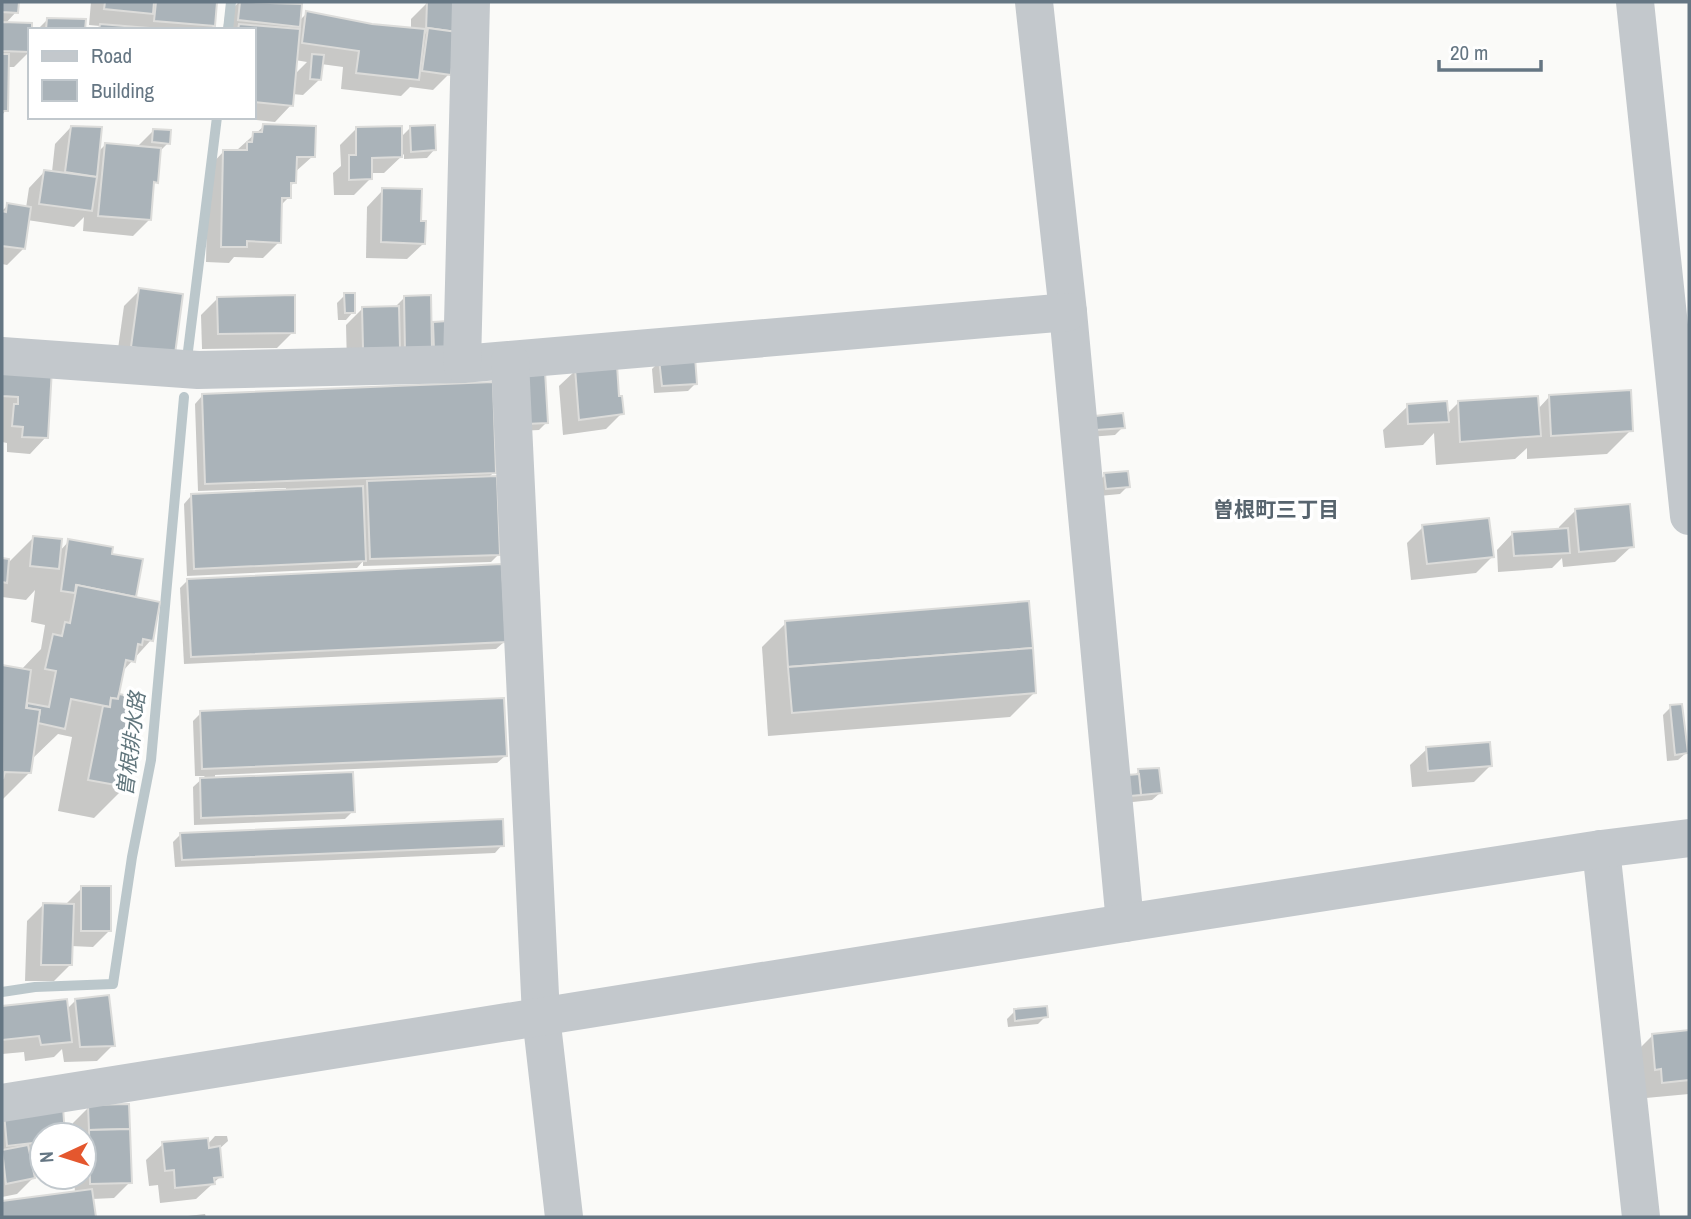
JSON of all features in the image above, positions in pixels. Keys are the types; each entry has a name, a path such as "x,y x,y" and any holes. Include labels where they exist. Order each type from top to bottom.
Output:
{"street":[{"path":"463,364 471,2"},
{"path":"1034,2 1068,312 1125,923"},
{"path":"1635,2 1689,516"},
{"path":"2,356 198,370 463,364 1068,312"},
{"path":"510,360 541,1016 564,1217"},
{"path":"2,1103 1125,923 1601,849 1689,838"},
{"path":"1601,849 1641,1217"}],"building":[{"path":"2,2 19,2 18,13 2,12"},
{"path":"105,2 154,2 153,14 104,9"},
{"path":"156,2 217,2 215,26 154,21"},
{"path":"240,2 302,4 300,27 238,20"},
{"path":"427,2 458,2 457,32 428,28 426,31"},
{"path":"306,11 372,24 425,29 419,80 356,73 359,51 302,43"},
{"path":"47,18 86,19 85,28 46,28"},
{"path":"2,22 32,23 32,28 28,28 28,52 2,51"},
{"path":"100,24 149,28 99,28"},
{"path":"239,24 300,29 293,106 256,102 256,28 238,28"},
{"path":"428,28 457,32 451,75 422,71"},
{"path":"2,54 9,54 8,111 2,111"},
{"path":"312,54 324,55 321,80 310,79"},
{"path":"263,124 316,126 315,157 297,157 296,183 291,183 291,198 282,198 281,243 247,241 247,247 221,247 223,150 247,150 247,142 252,142 253,132 262,132"},
{"path":"435,125 436,150 411,152 410,126"},
{"path":"71,126 102,127 97,177 65,172"},
{"path":"402,126 402,157 372,158 372,179 349,180 349,155 356,155 356,127"},
{"path":"153,129 171,130 170,144 152,142"},
{"path":"105,143 161,148 158,183 154,182 151,220 98,216"},
{"path":"44,170 97,177 92,211 39,204"},
{"path":"382,188 422,189 421,221 426,221 425,244 381,242"},
{"path":"7,203 31,207 25,249 2,246 2,211 6,212"},
{"path":"139,288 183,294 175,354 131,347"},
{"path":"344,293 355,293 355,313 345,313"},
{"path":"295,295 295,333 218,334 217,297"},
{"path":"431,295 432,351 405,352 404,296"},
{"path":"399,306 400,348 363,349 362,307"},
{"path":"448,321 449,351 434,351 433,322"},
{"path":"695,357 697,384 662,386 659,359"},
{"path":"617,365 619,396 622,396 624,414 579,420 575,368"},
{"path":"2,366 52,369 48,438 22,437 23,427 12,426 14,404 18,404 18,397 2,396"},
{"path":"545,371 548,423 525,424 522,372"},
{"path":"493,382 496,473 205,484 202,394"},
{"path":"1631,390 1633,431 1551,436 1549,395"},
{"path":"1538,396 1541,436 1460,442 1458,401"},
{"path":"1447,401 1449,422 1408,424 1407,404"},
{"path":"1123,413 1125,428 1096,430 1095,416"},
{"path":"1128,471 1130,487 1106,489 1104,473"},
{"path":"497,476 500,555 370,559 367,481"},
{"path":"363,486 366,561 194,569 191,494"},
{"path":"1630,504 1634,547 1579,552 1575,509"},
{"path":"1489,518 1494,557 1427,564 1422,525"},
{"path":"1568,528 1570,553 1514,556 1512,532"},
{"path":"33,536 62,539 59,569 30,566"},
{"path":"68,539 113,547 112,554 143,559 136,597 76,585 75,593 61,591"},
{"path":"2,558 9,559 7,583 2,582"},
{"path":"502,564 506,642 191,657 187,579"},
{"path":"77,585 160,602 153,641 143,639 142,645 138,644 135,662 126,660 118,699 111,698 110,707 71,699 65,729 38,723 40,710 27,708 27,703 49,707 56,671 45,669 53,634 62,636 65,622 70,623"},
{"path":"1029,601 1033,648 788,667 785,621"},
{"path":"1033,648 1036,693 792,713 788,667"},
{"path":"2,665 31,670 26,708 40,710 31,773 5,772 3,779"},
{"path":"119,694 145,699 127,787 88,780 103,706 110,707 111,698 118,699"},
{"path":"504,698 507,756 202,769 200,711"},
{"path":"1682,704 1688,753 1675,755 1670,705"},
{"path":"1490,742 1492,766 1428,771 1426,747"},
{"path":"1159,768 1162,793 1141,795 1138,769"},
{"path":"353,772 355,812 201,818 200,778"},
{"path":"1139,774 1141,795 1130,796 1128,775"},
{"path":"503,819 504,846 182,860 180,833"},
{"path":"81,886 111,886 111,931 81,931"},
{"path":"43,903 74,904 72,965 41,965"},
{"path":"109,995 115,1046 80,1047 75,999"},
{"path":"67,999 72,1042 41,1045 39,1036 2,1040 2,1006"},
{"path":"1047,1006 1048,1017 1015,1021 1014,1009"},
{"path":"1689,1030 1689,1080 1662,1083 1661,1069 1655,1070 1652,1034"},
{"path":"129,1104 130,1129 98,1130 98,1121 89,1121 88,1105"},
{"path":"63,1107 64,1121 28,1121 28,1144 7,1146 4,1113"},
{"path":"130,1129 132,1183 98,1184 98,1130"},
{"path":"208,1138 209,1148 220,1146 223,1177 214,1178 215,1184 175,1188 174,1170 165,1171 162,1142"},
{"path":"28,1145 28,1179 6,1184 2,1150"},
{"path":"92,1191 96,1217 2,1217 2,1201"}],"waterway":[{"name":"曽根排水路","path":"228,28 231,2"},
{"name":"曽根排水路","path":"188,351 217,119"},
{"name":"曽根排水路","path":"2,992 35,987 113,984 132,857 151,760 184,397"}],"district":[{"name":"曽根町三丁目","path":"1276,509"}]}
